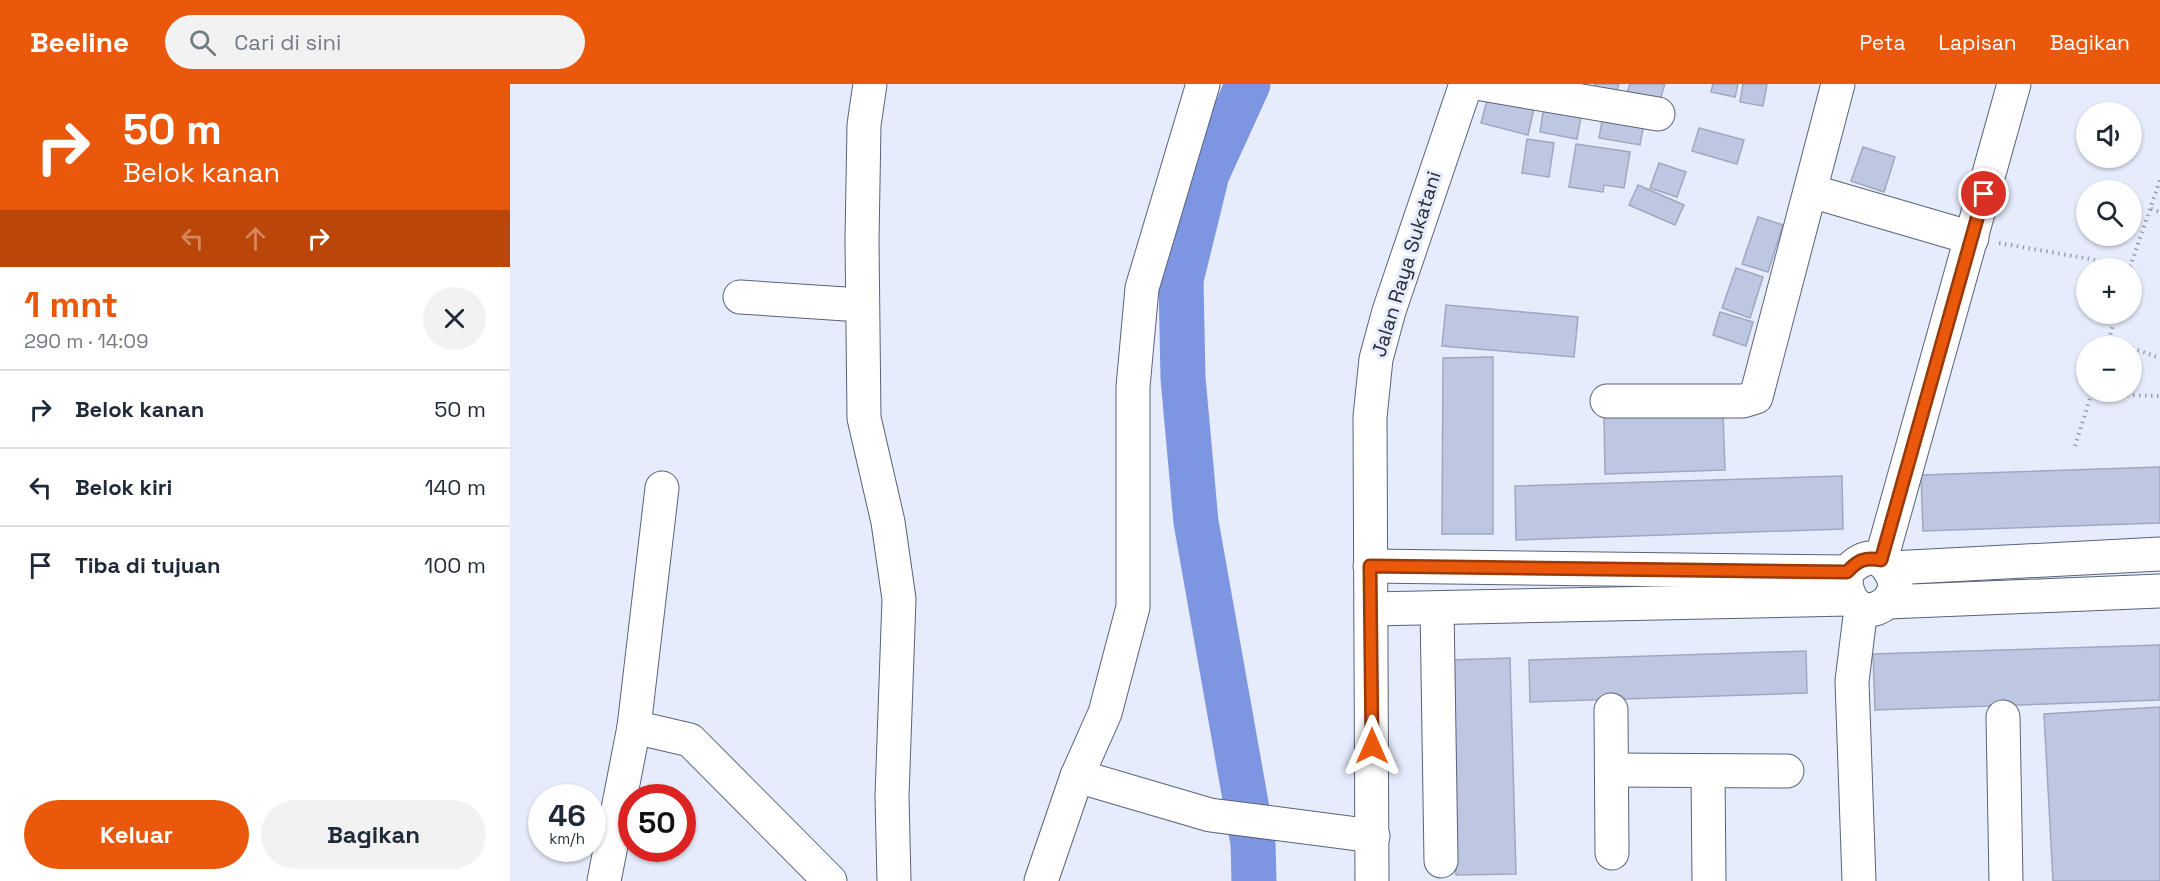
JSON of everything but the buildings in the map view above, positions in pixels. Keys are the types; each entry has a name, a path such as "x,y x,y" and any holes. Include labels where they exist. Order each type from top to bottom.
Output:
{"street":[{"path":"870,84 864,125 861,305 864,418 888,522 899,599 892,796 894,881"},
{"path":"1041,881 1077,776 1105,713 1133,607 1133,387 1142,288 1203,84"},
{"name":"Jalan Raya Sukatani","path":"1372,881 1370,417 1376,359 1407,252 1466,84"},
{"path":"1482,84 1658,114"},
{"path":"1607,401 1743,401 1756,397 1838,84"},
{"path":"1370,566 1861,595 1896,586 1886,564 2014,84"},
{"path":"1811,191 1972,238"},
{"path":"740,297 861,305"},
{"path":"604,881 634,727 662,488"},
{"path":"1859,881 1852,681 1861,595 1856,562 1868,558 1886,564 2160,554"},
{"path":"1372,609 1861,595 2160,591"},
{"path":"1437,608 1441,861"},
{"path":"1611,710 1612,853"},
{"path":"2003,717 2006,881"},
{"path":"634,727 690,740 830,881"},
{"path":"1613,770 1787,771"},
{"path":"1708,771 1709,881"},
{"path":"1077,776 1210,815 1373,836"}],"path":[{"path":"2132,258 2160,180"},
{"path":"2151,209 2160,212"},
{"path":"1972,238 2080,258"},
{"path":"2142,352 2160,358"},
{"path":"2142,395 2160,396"},
{"path":"2075,446 2089,402"}],"waterway":[{"path":"1248,84 1207,174 1181,280 1183,378 1196,522 1253,843 1254,881"}],"route":[{"path":"1372,746 1370,566 1778,573 1847,572 1856,562 1868,558 1881,560 1984,194"}]}
